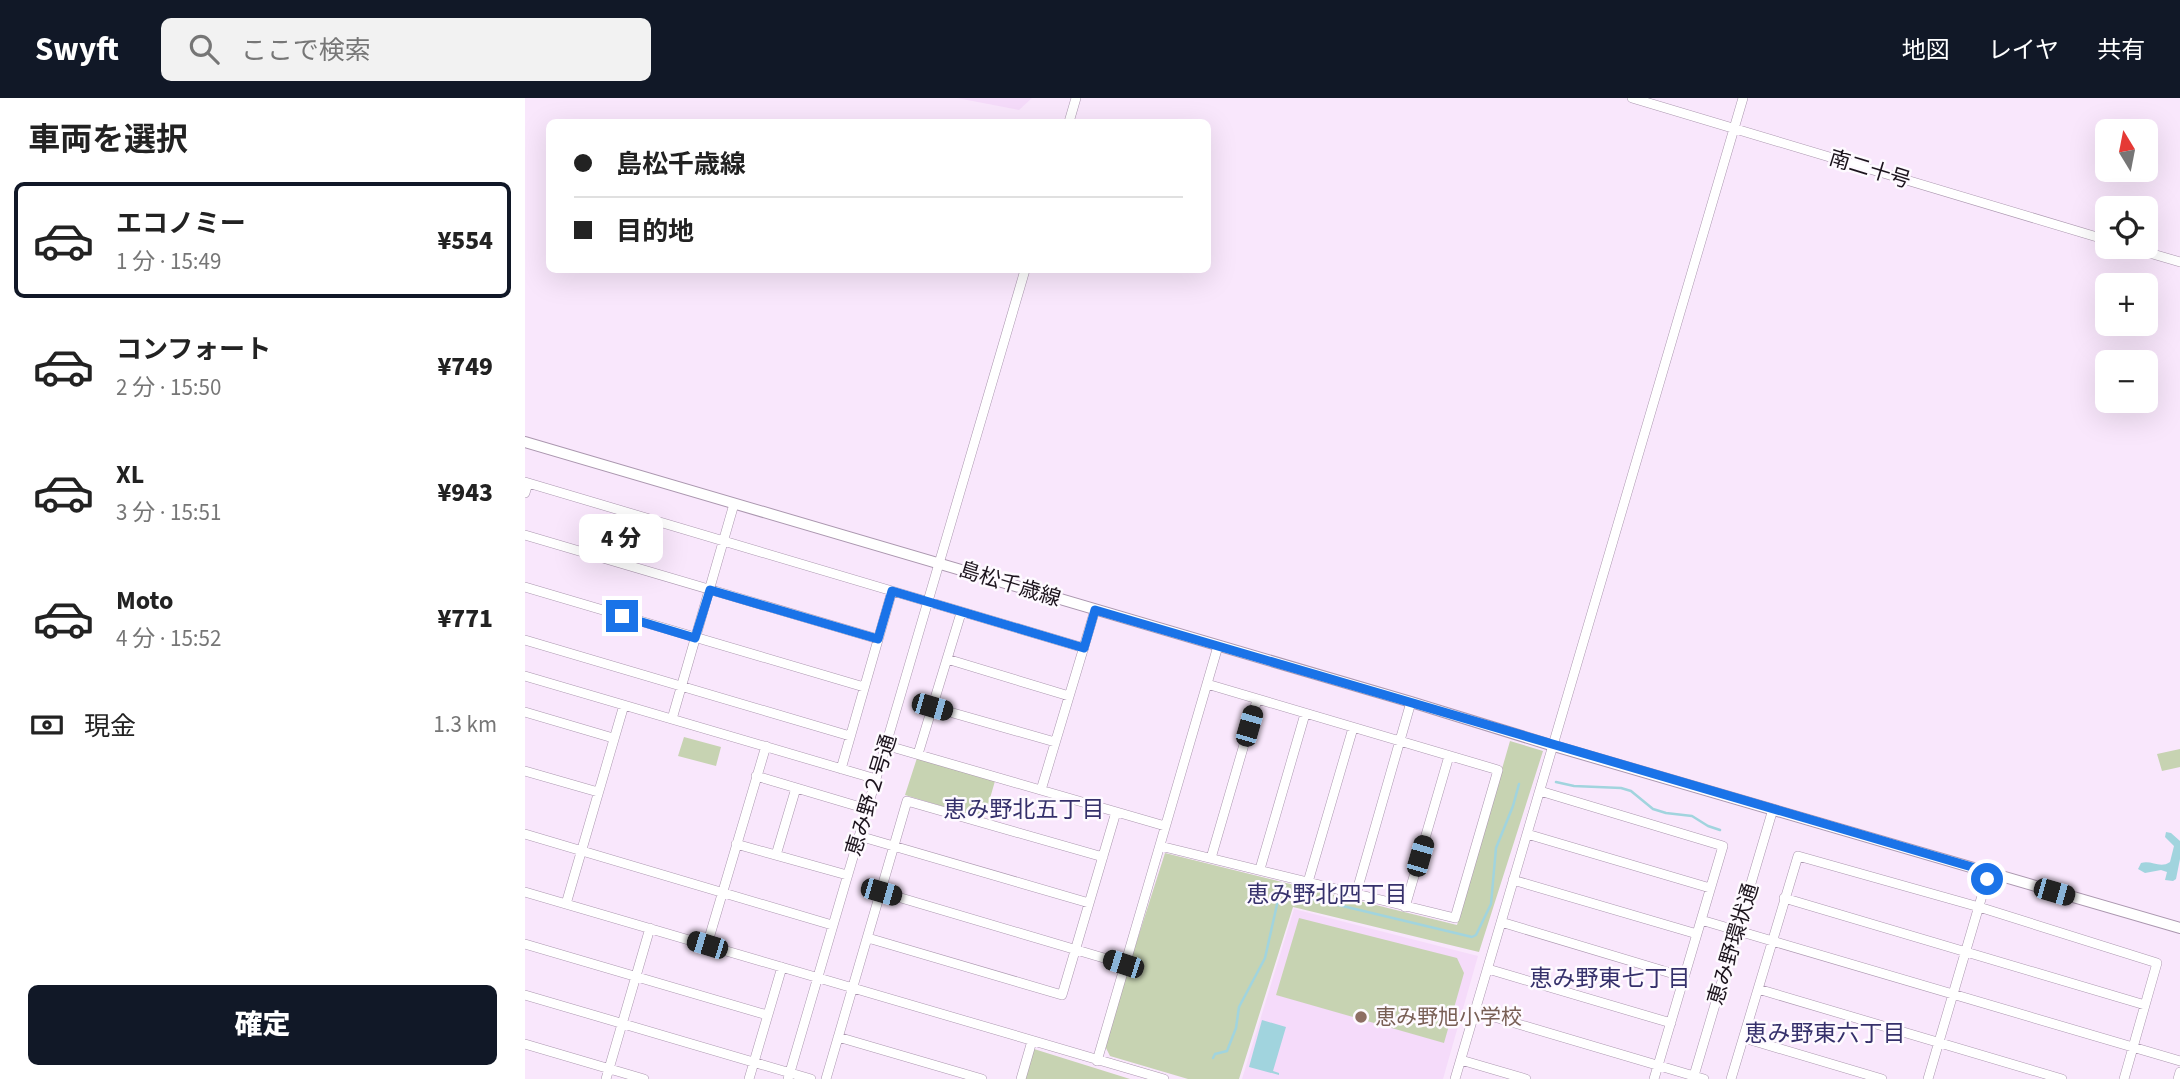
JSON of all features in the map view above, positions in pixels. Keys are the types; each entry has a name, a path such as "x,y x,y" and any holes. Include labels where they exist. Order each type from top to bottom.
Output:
{"main road":[{"name":"島松千歳線","path":"525,442 2180,928"}],"street":[{"path":"1070,119 1076,98"},
{"name":"南二十号","path":"1632,98 2095,236"},
{"path":"1455,1079 1743,98"},
{"path":"2158,256 2180,262"},
{"name":"恵み野２号通","path":"789,1076 1024,273"},
{"path":"525,493 526,483 1084,648"},
{"path":"672,719 734,503"},
{"path":"525,535 878,639"},
{"path":"525,587 864,687"},
{"path":"841,769 892,591"},
{"path":"1041,790 1095,610"},
{"path":"918,754 961,613"},
{"path":"525,640 850,736"},
{"path":"1097,1061 1123,964 1218,646"},
{"path":"947,659 1069,696"},
{"path":"525,676 876,779"},
{"path":"1160,846 1455,918 1498,770 1207,684"},
{"path":"1211,858 1257,700"},
{"path":"1356,894 1411,702"},
{"path":"566,904 624,705"},
{"path":"932,707 1055,742"},
{"path":"525,712 613,738"},
{"path":"1259,869 1305,714"},
{"path":"1308,882 1353,728"},
{"path":"885,745 1165,826"},
{"path":"707,945 766,746"},
{"path":"1405,907 1449,756"},
{"path":"525,771 598,792"},
{"path":"756,776 867,809"},
{"path":"776,855 796,788"},
{"path":"1540,791 1723,846 1654,1079"},
{"path":"825,1079 908,801 1103,857"},
{"name":"恵み野環状通","path":"1693,1077 1773,809"},
{"path":"867,938 1062,995 1116,811"},
{"path":"525,834 832,925"},
{"path":"1527,834 1710,888"},
{"path":"859,836 1089,903"},
{"path":"736,844 847,875"},
{"path":"1731,1079 1798,856 1979,907 2157,963 2124,1079"},
{"path":"1928,1079 1989,872"},
{"path":"1513,880 1697,934"},
{"path":"525,892 1164,1079"},
{"path":"881,892 1123,964"},
{"path":"1784,898 2145,1005"},
{"path":"1701,920 2180,1061"},
{"path":"1501,922 1684,977"},
{"path":"606,1079 650,929"},
{"path":"525,944 768,1015"},
{"path":"750,1079 782,967"},
{"path":"1488,969 1671,1023"},
{"path":"1758,989 2062,1079"},
{"path":"525,995 755,1062 789,1076 811,1079"},
{"path":"1474,1011 1705,1079"},
{"path":"838,1037 982,1079"},
{"path":"1744,1038 1882,1079"},
{"path":"1021,1079 1032,1041"},
{"path":"525,1044 644,1079"},
{"path":"1461,1059 1526,1079"},
{"path":"2178,1079 2180,1072"}],"shaded area":[{"path":"957,98 1032,98 1019,110"},
{"name":"恵み野旭小学校","path":"1294,909 1478,956 1443,1079 1242,1079"}],"green space":[{"path":"684,737 721,747 716,766 678,756"},
{"path":"1510,741 1543,751 1479,952 1293,907 1239,1079 1188,1079 1110,1056 1104,1044 1165,853 1457,925"},
{"path":"2180,749 2180,767 2162,771 2157,754"},
{"path":"917,758 995,781 984,819 905,795"},
{"path":"1299,918 1457,958 1464,973 1444,1043 1276,995"},
{"path":"1034,1049 1130,1079 1025,1079"}],"water":[{"path":"2166,832 2180,841 2180,859 2176,879 2173,881 2165,880 2167,872 2161,870 2145,873 2138,869 2141,863 2163,865 2170,862 2174,846 2165,837"},
{"path":"1262,1020 1286,1027 1273,1071 1279,1075 1249,1067"}],"waterway":[{"path":"1556,782 1574,786 1621,788 1631,791 1653,809 1692,816 1720,830"},
{"path":"1213,1058 1215,1054 1227,1051 1236,1028 1239,1007 1265,958 1280,891 1472,937 1476,935 1491,904 1496,848 1519,784"}],"place":[{"name":"恵み野旭小学校","path":"1361,1017"}],"district":[{"name":"恵み野北五丁目","path":"1024,809"},
{"name":"恵み野北四丁目","path":"1327,894"},
{"name":"恵み野東七丁目","path":"1610,978"},
{"name":"恵み野東六丁目","path":"1825,1033"}],"route":[{"path":"622,616 695,638 710,590 878,639 892,591 1084,648 1095,610 1989,872 1987,879"}]}
